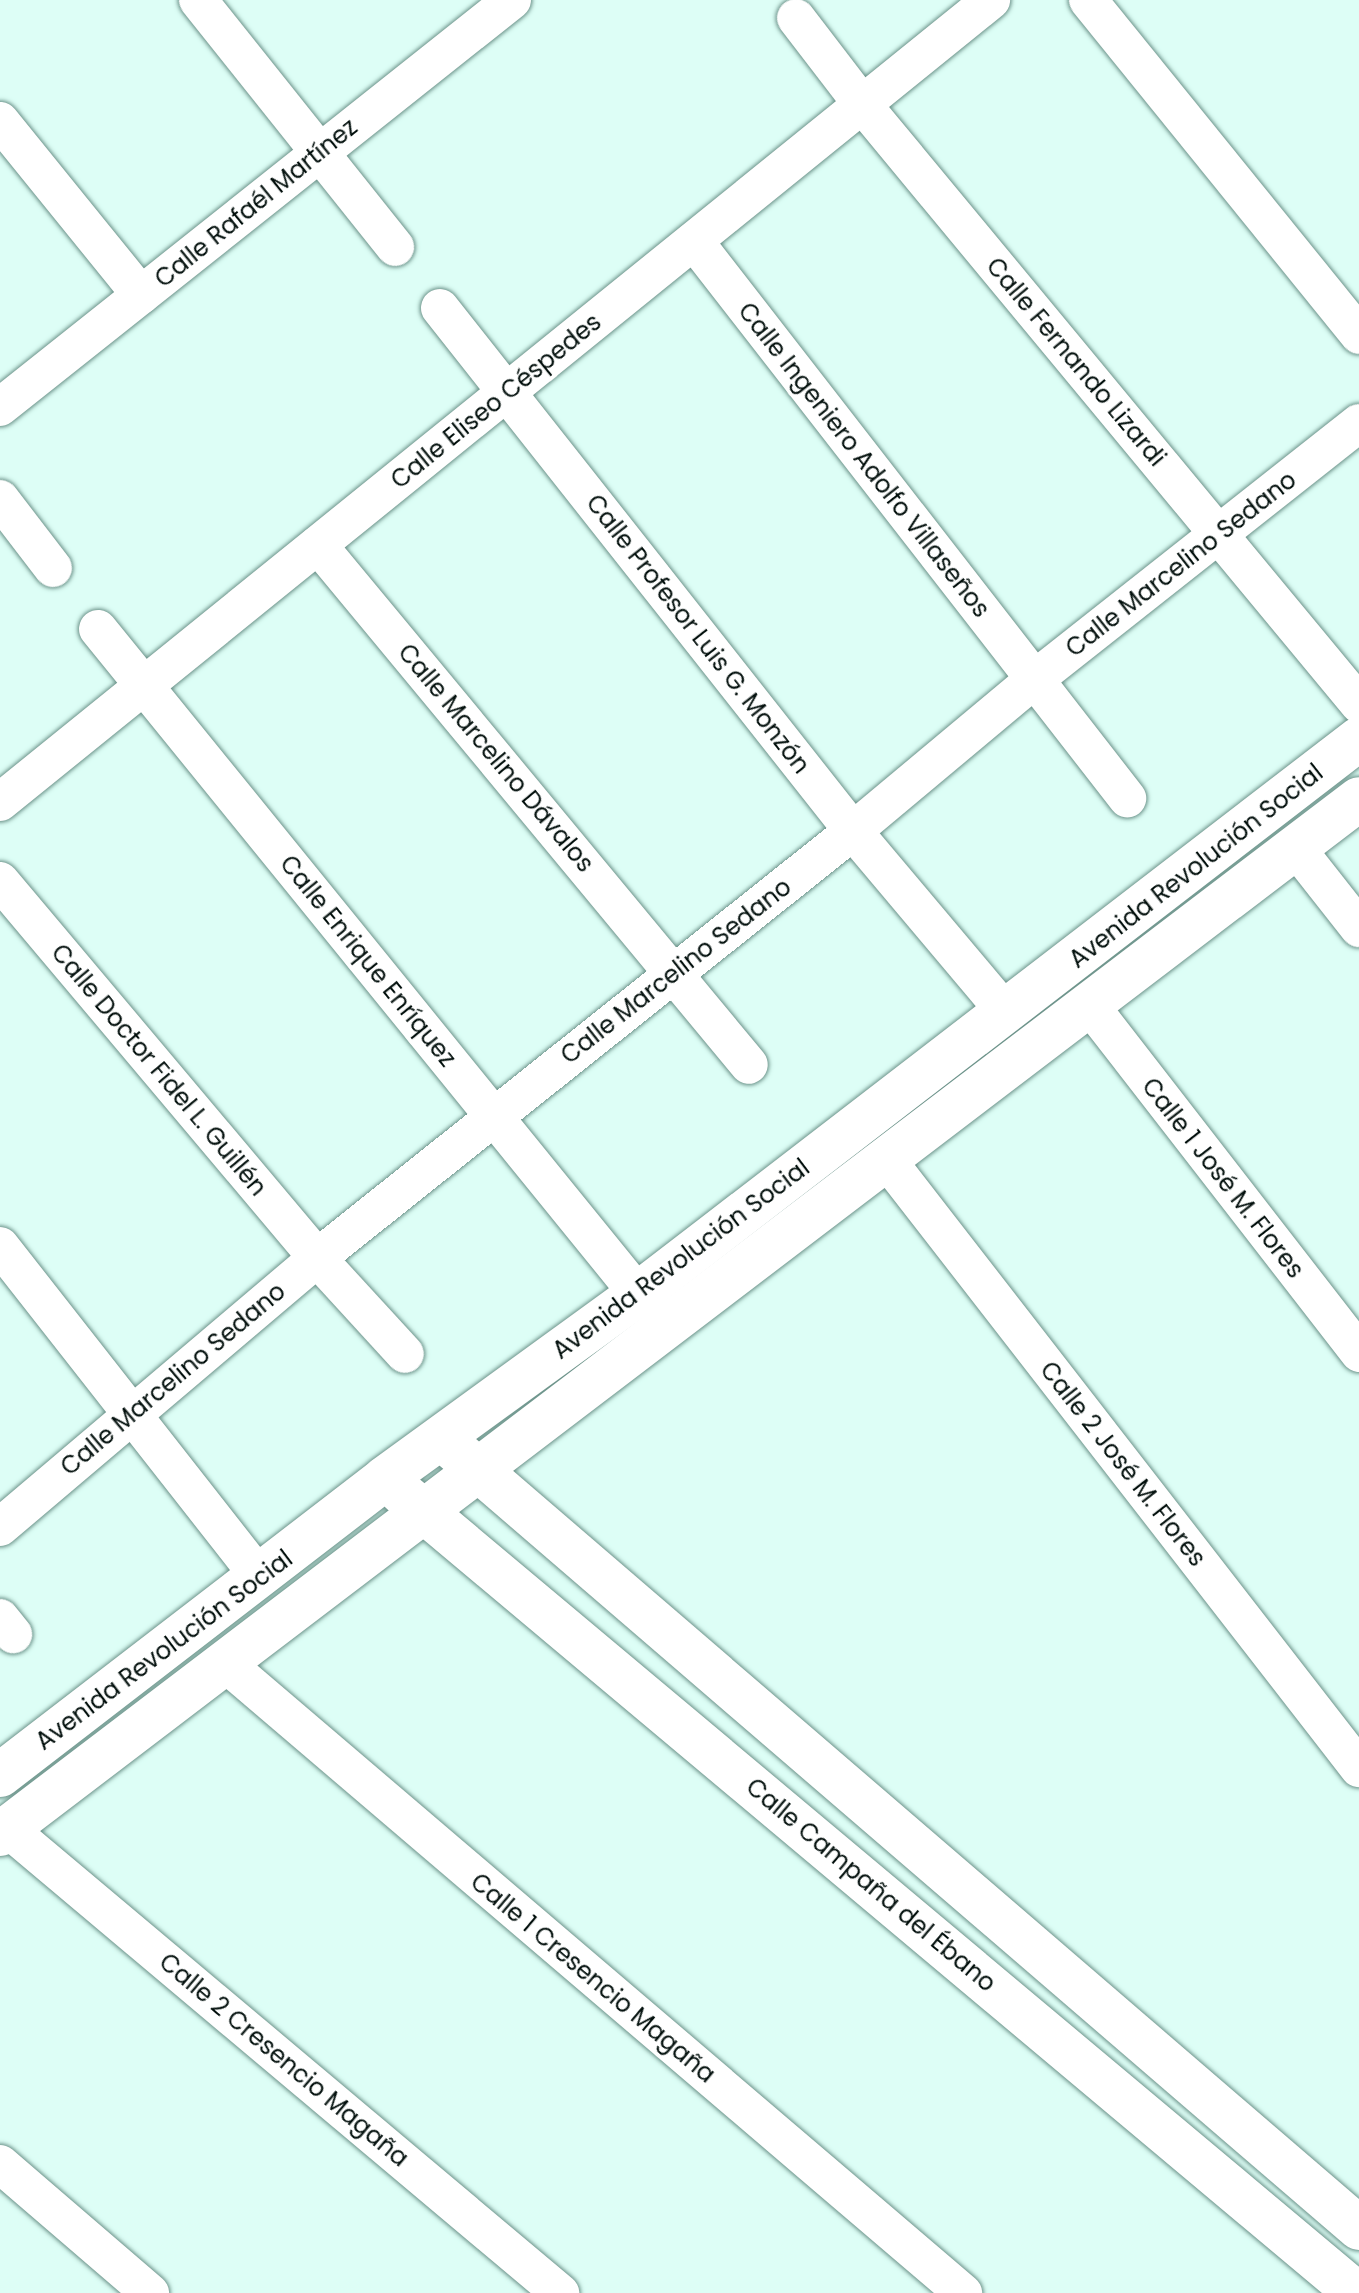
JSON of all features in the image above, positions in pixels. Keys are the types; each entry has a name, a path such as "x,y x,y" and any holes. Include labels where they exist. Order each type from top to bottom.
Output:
{"street":[{"path":"198,0 395,247"},
{"name":"Calle Eliseo Céspedes","path":"0,802 991,0"},
{"path":"1088,0 1359,335"},
{"name":"Calle Rafaél Martínez","path":"0,407 508,1"},
{"name":"Calle Fernando Lizardi","path":"796,18 862,104 1349,691"},
{"path":"0,121 141,295"},
{"name":"Calle Ingeniero Adolfo Villaseños","path":"694,241 1127,798"},
{"name":"Calle Profesor Luis G. Monzón","path":"440,308 853,831 1006,1013"},
{"name":"Calle Marcelino Sedano","path":"0,1527 317,1258 853,831 1035,679 1359,423"},
{"path":"0,499 53,568"},
{"name":"Calle Marcelino Dávalos","path":"318,545 749,1065"},
{"name":"Calle Enrique Enríquez","path":"98,629 600,1242 638,1294"},
{"name":"Avenida Revolución Social","path":"0,1775 385,1478 638,1294 1359,739"},
{"name":"Avenida Revolución Social","path":"4,1831 1359,799"},
{"path":"1296,848 1359,928"},
{"name":"Calle Doctor Fidel L. Guillén","path":"0,881 317,1258 405,1354"},
{"name":"Calle 1 José M. Flores","path":"1088,1003 1359,1353"},
{"name":"Calle 2 José M. Flores","path":"887,1160 1359,1768"},
{"path":"0,1246 260,1577"},
{"path":"442,1436 530,1518 1359,2228"},
{"name":"Calle Campaña del Ébano","path":"385,1478 1356,2293"},
{"path":"486,1561 488,1549 500,1531 509,1524 530,1518"},
{"name":"Calle 1 Cresencio Magaña","path":"224,1662 963,2293"},
{"name":"Calle 2 Cresencio Magaña","path":"4,1831 560,2293"},
{"path":"0,2164 150,2293"}]}
